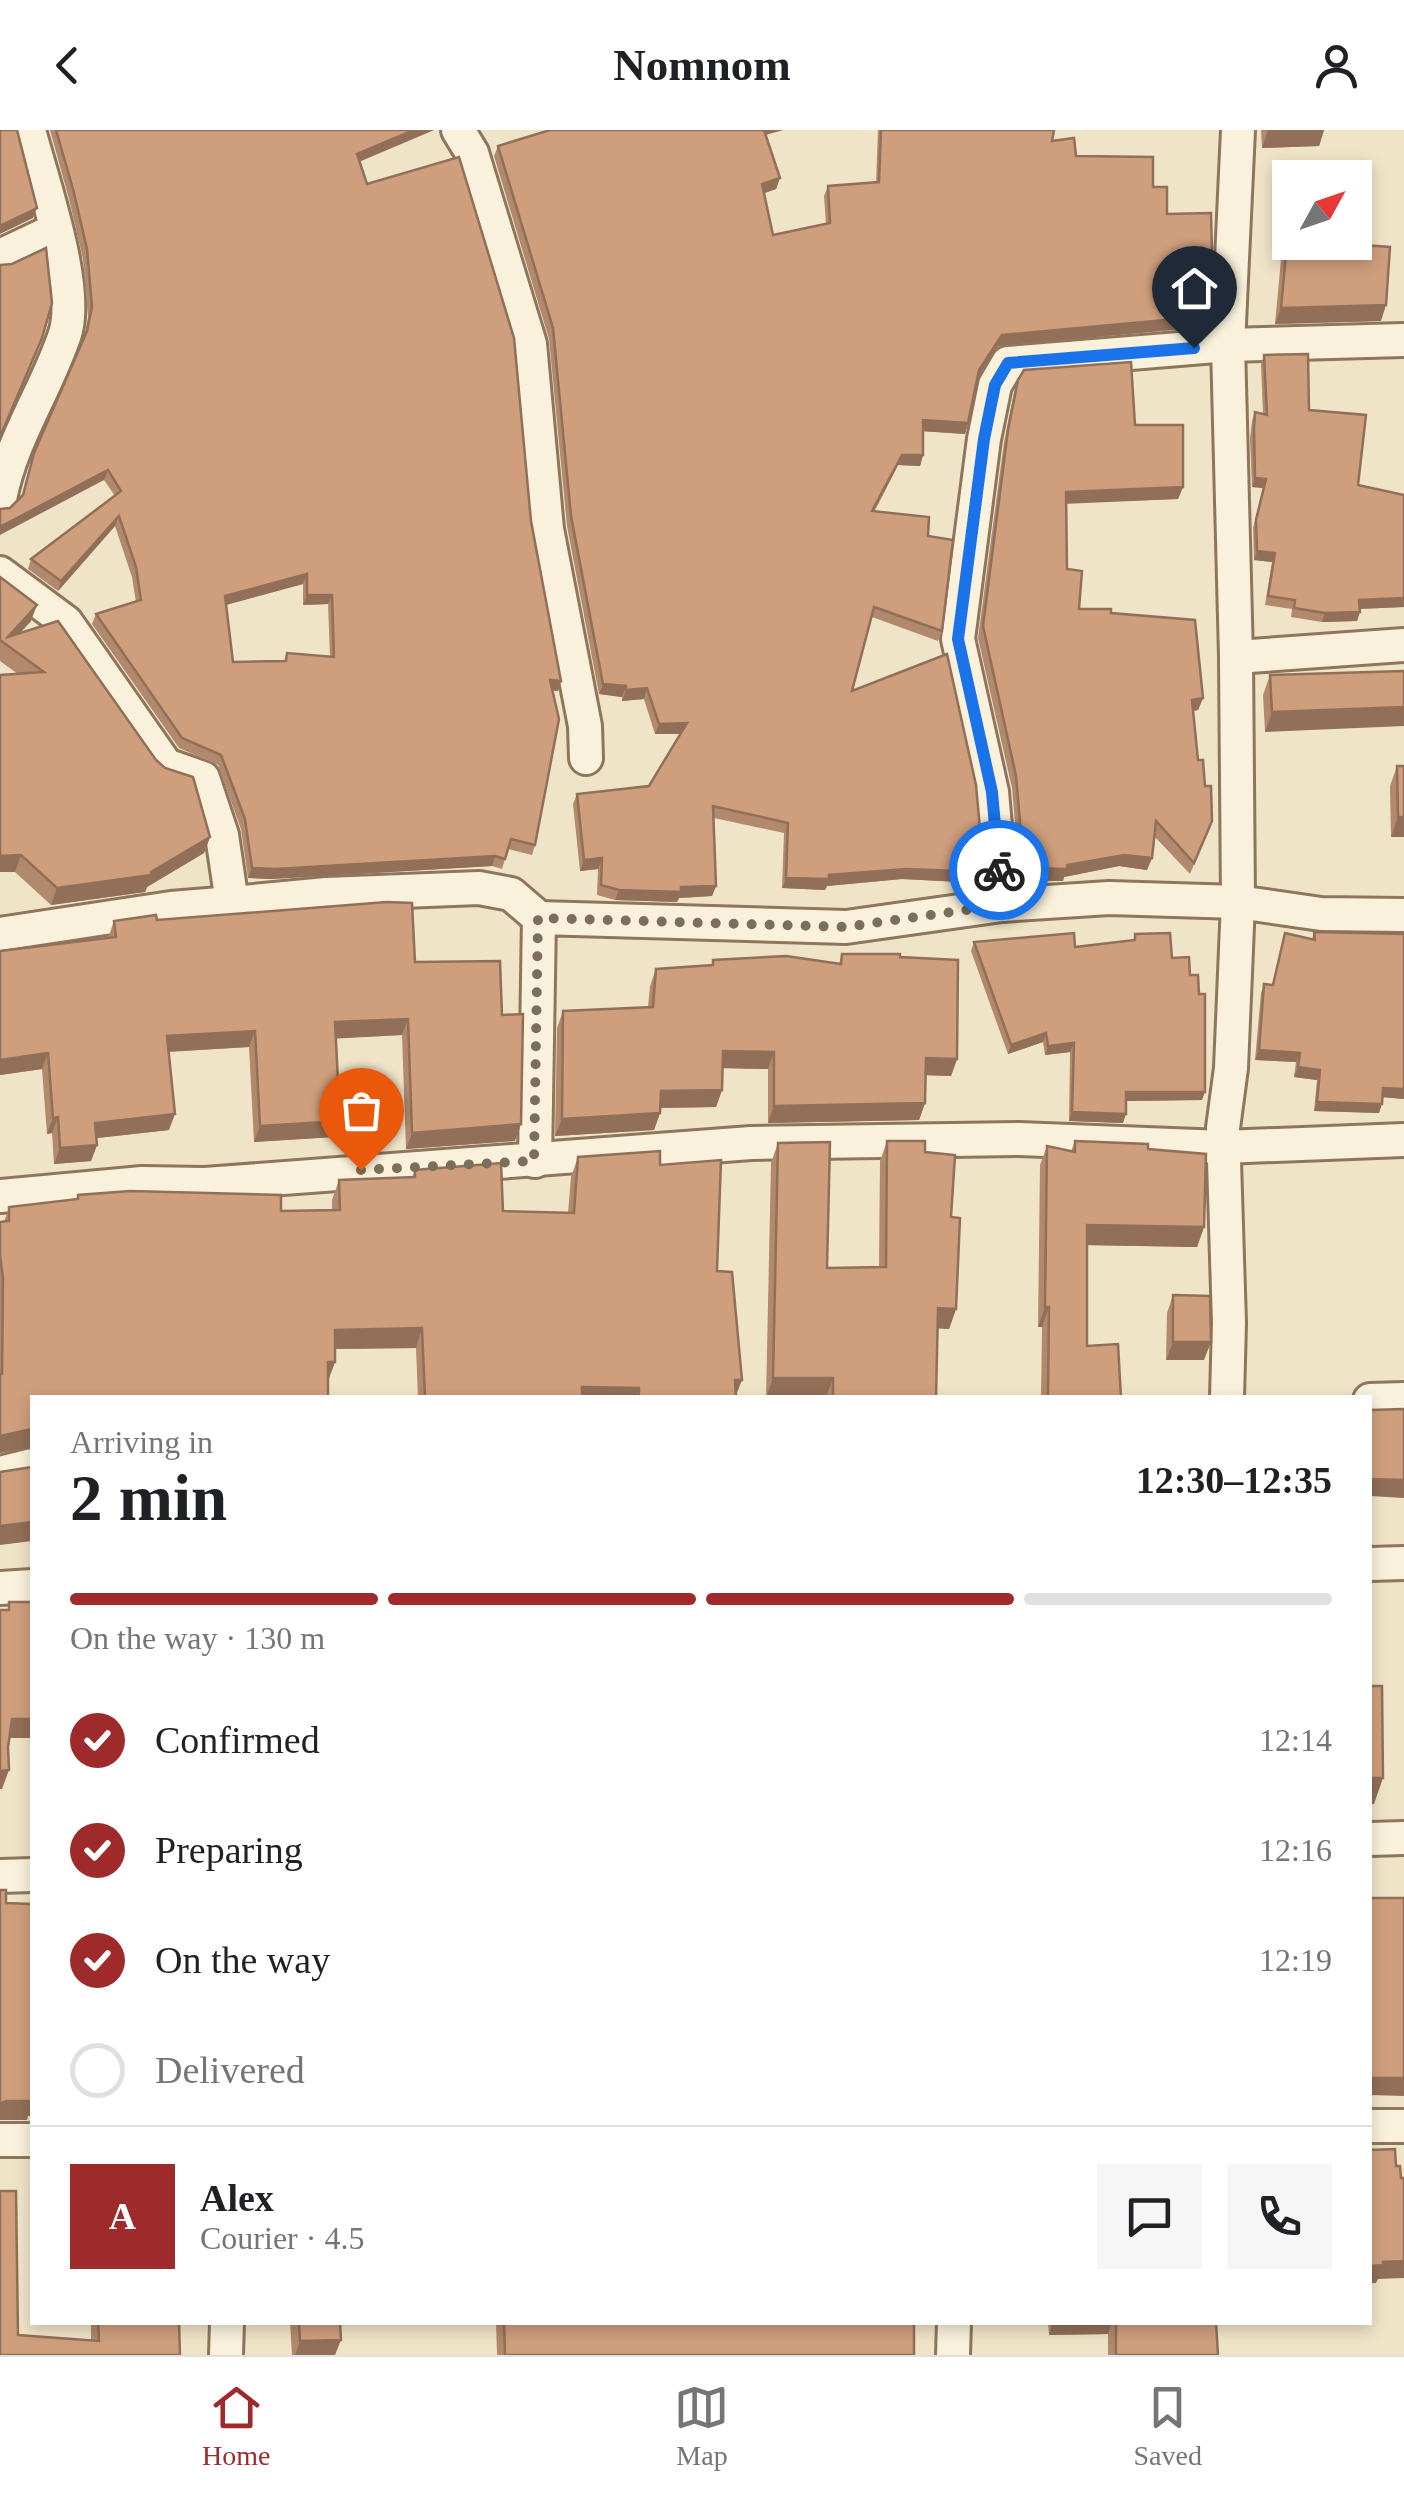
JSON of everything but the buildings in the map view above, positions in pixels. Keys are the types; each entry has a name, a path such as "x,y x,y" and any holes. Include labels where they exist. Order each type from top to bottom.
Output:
{"street":[{"path":"2,479 66,331 70,290 29,130"},
{"path":"458,130 472,153 530,344 547,529 585,726 586,758"},
{"path":"1227,1395 1229,1322 1223,1147 1231,1068 1238,902 1228,345 1238,130"},
{"path":"0,256 54,230"},
{"path":"1002,905 992,792 958,639 974,502 995,385 1008,363 1228,345 1404,340"},
{"path":"0,573 66,622 166,764 203,778 222,835 232,903"},
{"path":"1236,657 1404,645"},
{"path":"0,934 171,908 327,894 480,888 511,894 538,918 846,927 1002,905 1109,898 1238,902 1321,914 1404,914"},
{"path":"534,1161 538,918"},
{"path":"0,1196 752,1143 1018,1139 1223,1147 1404,1140"},
{"path":"1372,1400 1404,1398"},
{"path":"0,1473 30,1466"},
{"path":"1372,1564 1404,1563"},
{"path":"0,1588 30,1586"},
{"path":"1372,1838 1404,1838"},
{"path":"0,1876 30,1875"},
{"path":"1372,2126 1404,2126"},
{"path":"0,2140 30,2140"},
{"path":"226,2355 227,2325"},
{"path":"953,2355 954,2325"}],"way so far":[{"path":"361,1170 534,1161 538,918 846,927 1002,905 999,870"}],"route":[{"path":"999,870 992,792 978,744 958,639 974,502 995,385 1008,363 1194,348"}]}
